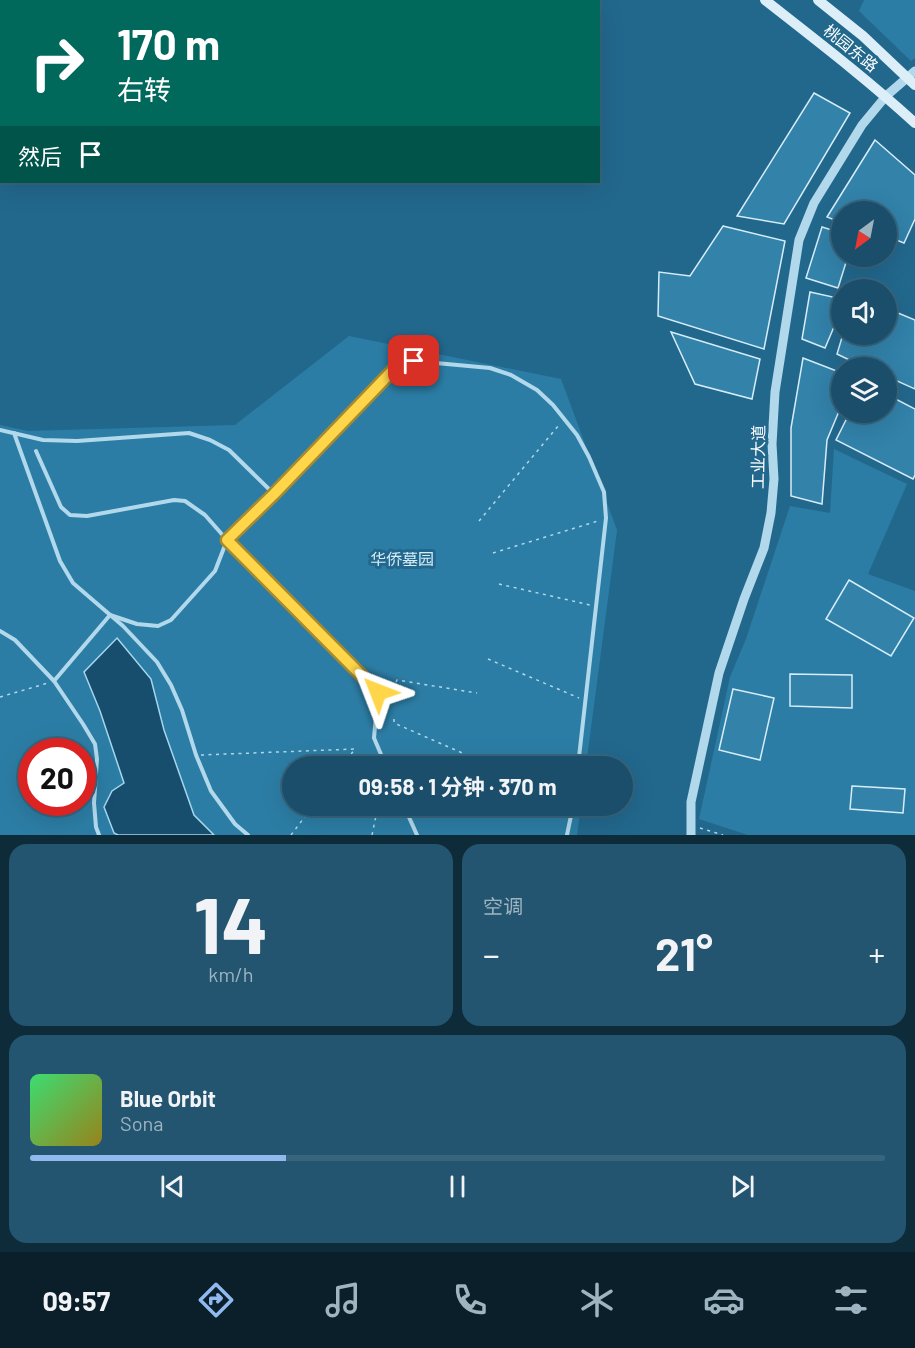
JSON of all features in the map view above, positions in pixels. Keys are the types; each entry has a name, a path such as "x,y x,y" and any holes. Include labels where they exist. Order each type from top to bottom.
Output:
{"main road":[{"name":"桃园东路","path":"765,0 841,59 915,123"},
{"name":"桃园东路","path":"818,0 913,80"}],"street":[{"name":"工业大道","path":"691,830 691,802 719,674 764,548 771,513 774,479 772,444 774,392 799,240 814,203 862,125 886,96 913,80"}],"lane":[{"path":"110,615 137,624 158,626 171,620 215,571 227,540 396,367 414,361 490,368 511,375 537,390 553,405 577,435 604,492 606,518 579,756"},
{"path":"0,430 42,440 77,441 189,433 229,450 274,494"},
{"path":"14,433 60,561 73,584 123,626 157,662 182,710 196,755 211,791 235,824 248,835"},
{"path":"36,451 61,507 70,515 87,516 174,500 184,501 205,515 378,692 374,738 382,756"},
{"path":"54,681 110,615"},
{"path":"0,631 15,640 54,681 95,744 97,759 94,803 99,835"},
{"path":"408,816 417,835"},
{"path":"567,835 571,816"}],"path":[{"path":"479,521 564,419"},
{"path":"493,553 606,518"},
{"path":"499,584 597,606"},
{"path":"488,659 586,701"},
{"path":"393,689 397,680 477,693"},
{"path":"0,697 54,681"},
{"path":"394,718 394,723 469,756"},
{"path":"196,755 355,749 350,756"},
{"path":"291,835 305,816"},
{"path":"372,835 376,816"},
{"path":"691,830 723,835"}],"green space":[{"path":"864,0 915,0 915,58 911,61 859,11"},
{"name":"华侨墓园","path":"349,336 561,379 617,530 587,756 282,756 282,816 580,816 577,835 0,835 0,425 28,431 235,425"},
{"path":"834,449 907,484 868,574 915,591 915,835 748,835 699,819 730,677 746,639 790,506 830,513"}],"shaded area":[{"path":"117,638 151,679 164,730 194,815 214,835 118,835 114,833 104,807 112,791 124,783 100,711 84,672"}],"building":[{"path":"814,93 850,113 784,224 737,216"},
{"path":"875,140 915,175 915,219 904,243 897,240 897,201 837,201"},
{"path":"723,226 785,241 764,349 658,316 659,272 690,276"},
{"path":"822,227 831,230 831,267 845,267 841,279 831,279 831,286 806,278"},
{"path":"810,292 831,297 831,334 825,348 802,339"},
{"path":"897,313 915,320 915,389 897,381 897,357 843,357 837,354 840,345 897,345"},
{"path":"671,332 760,359 752,399 695,384"},
{"path":"803,358 831,369 831,423 834,423 827,440 822,504 791,496 791,428"},
{"path":"897,400 915,409 915,475 913,479 836,440 844,423 897,423"},
{"path":"849,580 914,618 891,656 826,619"},
{"path":"790,674 852,675 852,708 790,706"},
{"path":"733,689 774,698 760,760 719,750"},
{"path":"852,786 905,789 903,813 850,809"}],"route":[{"path":"378,692 227,540 396,367 414,361"}]}
